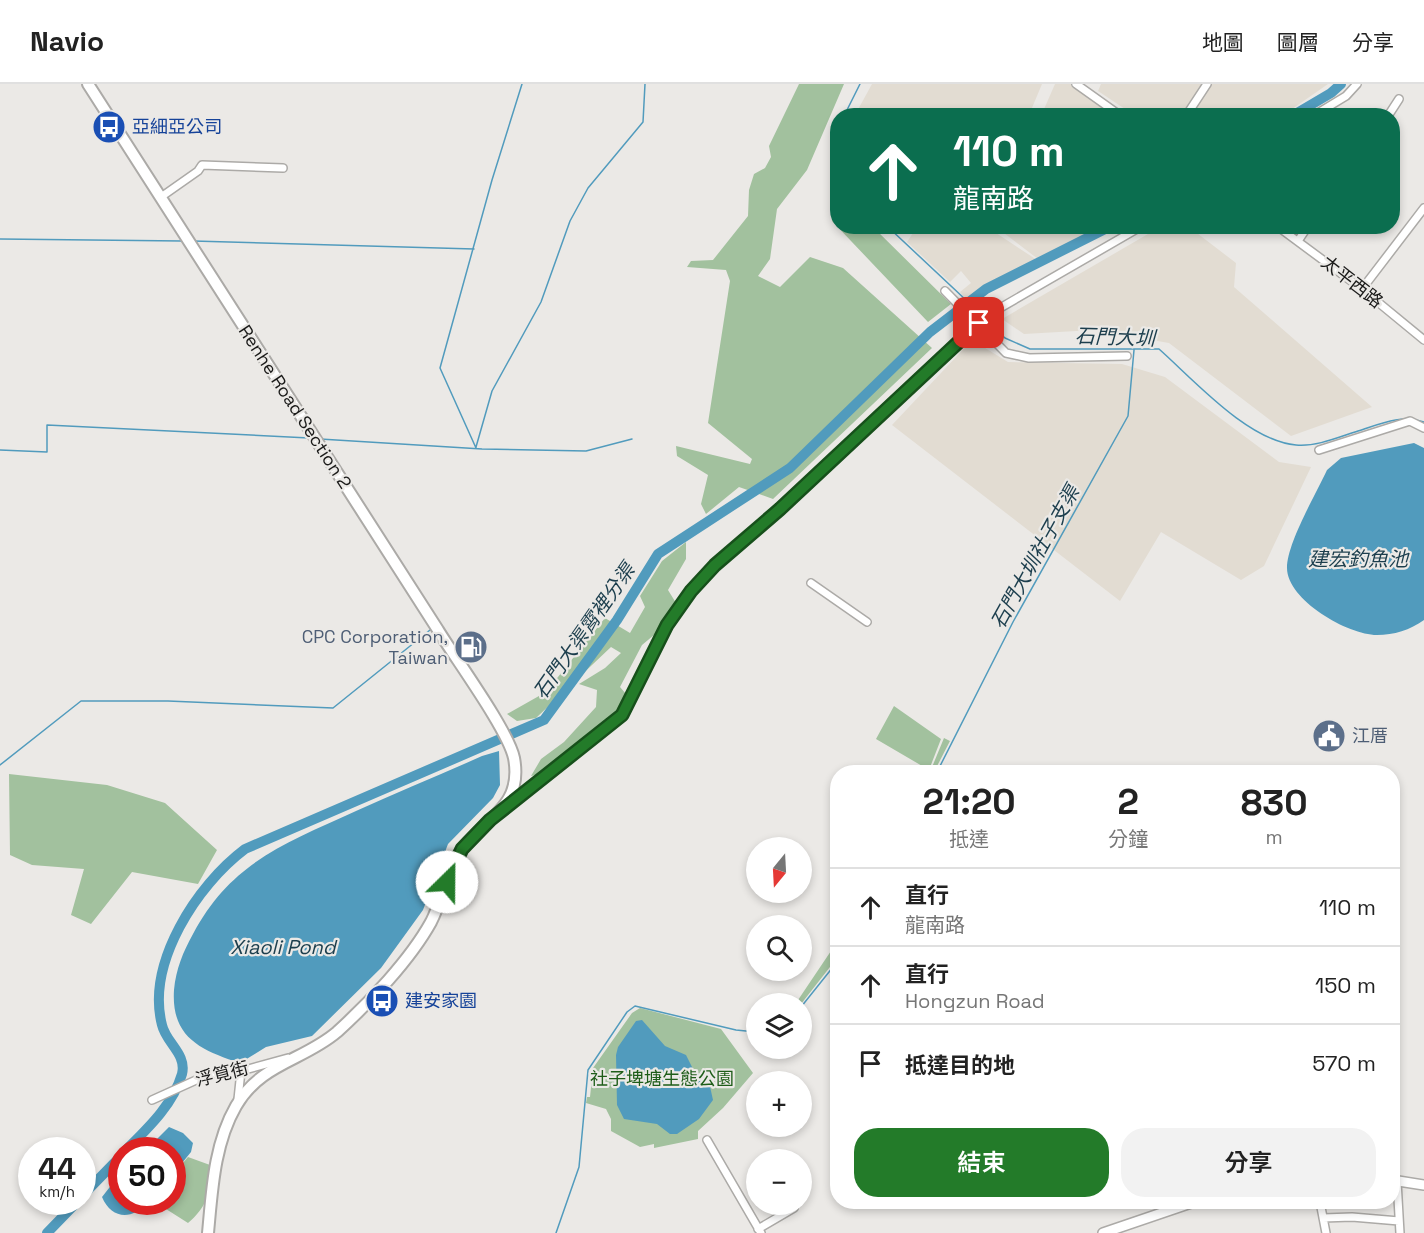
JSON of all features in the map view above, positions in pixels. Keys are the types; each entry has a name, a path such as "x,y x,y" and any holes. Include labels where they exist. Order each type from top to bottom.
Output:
{"main road":[{"name":"Renhe Road Section 2","path":"88,84 500,730 514,758 514,779 508,803"},
{"path":"208,1233 215,1167 237,1105 262,1076 295,1056 322,1044 385,983 430,923 462,849 508,803"}],"street":[{"path":"1076,84 1110,108"},
{"path":"1191,108 1207,84"},
{"path":"1326,108 1346,96 1357,84"},
{"path":"1393,108 1399,99"},
{"path":"161,197 198,171 202,165 283,168"},
{"path":"1362,289 1424,208"},
{"path":"508,803 622,715 667,625 691,591 715,565 780,509 980,319 1128,234"},
{"name":"太平西路","path":"1288,234 1362,289 1424,340"},
{"path":"1298,241 1303,234"},
{"path":"945,291 980,319 1006,353 1018,356 1127,356"},
{"path":"1319,450 1410,422 1424,428"},
{"path":"811,583 867,622"},
{"name":"浮筧街","path":"152,1100 205,1076 224,1071 241,1071 295,1056"},
{"path":"237,1105 241,1071"},
{"path":"707,1140 759,1231 783,1215"},
{"path":"1400,1181 1424,1185"},
{"path":"1103,1233 1173,1209"},
{"path":"1321,1209 1326,1233"},
{"path":"1398,1209 1400,1233"},
{"path":"1323,1218 1352,1217 1399,1221"}],"shaded area":[{"path":"872,84 1042,84 1032,108 859,108"},
{"path":"1055,84 1072,84 1108,108 1044,108"},
{"path":"1101,84 1328,84 1294,108 1124,108 1098,91"},
{"path":"912,234 998,234 1037,260 985,287 968,301 960,292 971,283 961,271 950,282 907,242"},
{"path":"1005,234 1090,234 1038,259"},
{"path":"1148,234 1198,234 1236,263 1234,287 1372,407 1291,436 1169,343 1094,330 1024,334 1002,319"},
{"path":"972,340 1008,362 1122,364 1165,377 1279,462 1311,467 1264,566 1241,580 1161,532 1120,601 892,425"}],"green space":[{"path":"799,84 844,84 834,108 830,108 830,117 807,170 777,209 770,259 758,276 780,287 810,257 843,268 932,348 773,499 739,487 706,514 701,504 708,475 677,456 676,446 750,464 752,459 708,423 730,281 726,270 687,267 691,261 713,260 748,216 749,190 754,174 765,168 771,157 769,146"},
{"path":"844,234 880,234 951,304 928,322"},
{"path":"686,542 686,559 668,590 676,603 660,630 642,645 620,687 626,694 615,717 549,772 531,776 541,759 564,742 596,707 597,690 579,684 605,668 621,653 611,647 536,718 517,721 507,714 546,692 605,618 630,633 645,607 640,596 662,561"},
{"path":"894,706 941,739 931,765 920,765 876,739"},
{"path":"944,738 950,741 938,765 933,765"},
{"path":"9,774 107,785 165,803 217,850 198,884 132,872 91,924 71,915 84,869 32,865 10,855"},
{"path":"830,952 830,967 810,993 803,993"},
{"name":"社子埤塘生態公園","path":"640,1008 721,1029 752,1071 746,1071 746,1081 723,1108 698,1131 698,1139 654,1148 654,1144 640,1147 611,1131 611,1119 606,1109 586,1103 587,1097 590,1097 593,1068 632,1013"},
{"path":"188,1157 210,1165 207,1197 195,1217 188,1223 175,1215 186,1215 186,1159"}],"water":[{"name":"建宏釣魚池","path":"1414,443 1424,448 1424,620 1413,627 1390,634 1377,635 1351,629 1321,613 1297,592 1290,580 1287,568 1292,546 1327,470 1341,458"},
{"name":"Xiaoli Pond","path":"499,751 500,785 493,798 448,844 423,910 381,968 312,1036 266,1047 240,1063 212,1053 191,1039 177,1019 174,1006 178,968 189,941 208,909 243,872 262,858 306,834 482,756"},
{"path":"642,1020 665,1046 686,1055 694,1071 709,1082 713,1100 699,1119 677,1134 670,1134 657,1124 624,1119 617,1105 616,1055 618,1047 636,1021"},
{"path":"169,1127 183,1133 193,1143 191,1152 186,1158 186,1137 159,1137"},
{"path":"108,1189 108,1206 106,1204 102,1197"}],"waterway":[{"path":"476,448 440,368 492,180 522,84"},
{"path":"476,447 492,391 541,302 570,221 588,188 643,122 645,84"},
{"name":"石門大圳","path":"848,108 860,84"},
{"name":"石門大渠霄裡分渠","path":"1306,108 1331,93 1341,84"},
{"name":"石門大圳","path":"896,234 983,316"},
{"name":"石門大渠霄裡分渠","path":"139,1137 166,1106 178,1085 183,1067 182,1060 162,1025 159,1001 161,976 180,927 193,904 227,864 245,849 544,720 617,620 658,554 790,468 930,332 986,289 1095,234"},
{"path":"0,239 182,241"},
{"path":"193,241 474,249"},
{"name":"石門大圳","path":"986,320 1005,338 1030,349 1159,349 1205,392 1241,421 1259,433 1278,441 1304,445 1327,441 1399,419 1424,422"},
{"name":"石門大圳社子支渠","path":"941,765 1013,622 1128,416 1134,350"},
{"path":"0,450 47,452 47,425 309,438"},
{"path":"320,439 482,449 586,451 632,439"},
{"path":"0,765 81,701 168,701 333,708 430,630"},
{"name":"石門大圳社子支渠","path":"812,993 830,971"},
{"name":"石門大圳社子支渠","path":"556,1233 579,1167 588,1070 627,1012 635,1006 746,1031"},
{"name":"石門大渠霄裡分渠","path":"96,1182 108,1169"},
{"name":"石門大渠霄裡分渠","path":"47,1233 64,1215"}],"place":[{"name":"亞細亞公司","path":"109,127"},
{"name":"CPC Corporation, Taiwan","path":"471,647"},
{"name":"江厝","path":"1329,736"},
{"name":"建安家園","path":"382,1001"}],"route":[{"path":"447,882 462,849 490,820 508,803 539,782 622,715 667,625 691,591 715,565 780,509 979,323"}]}
